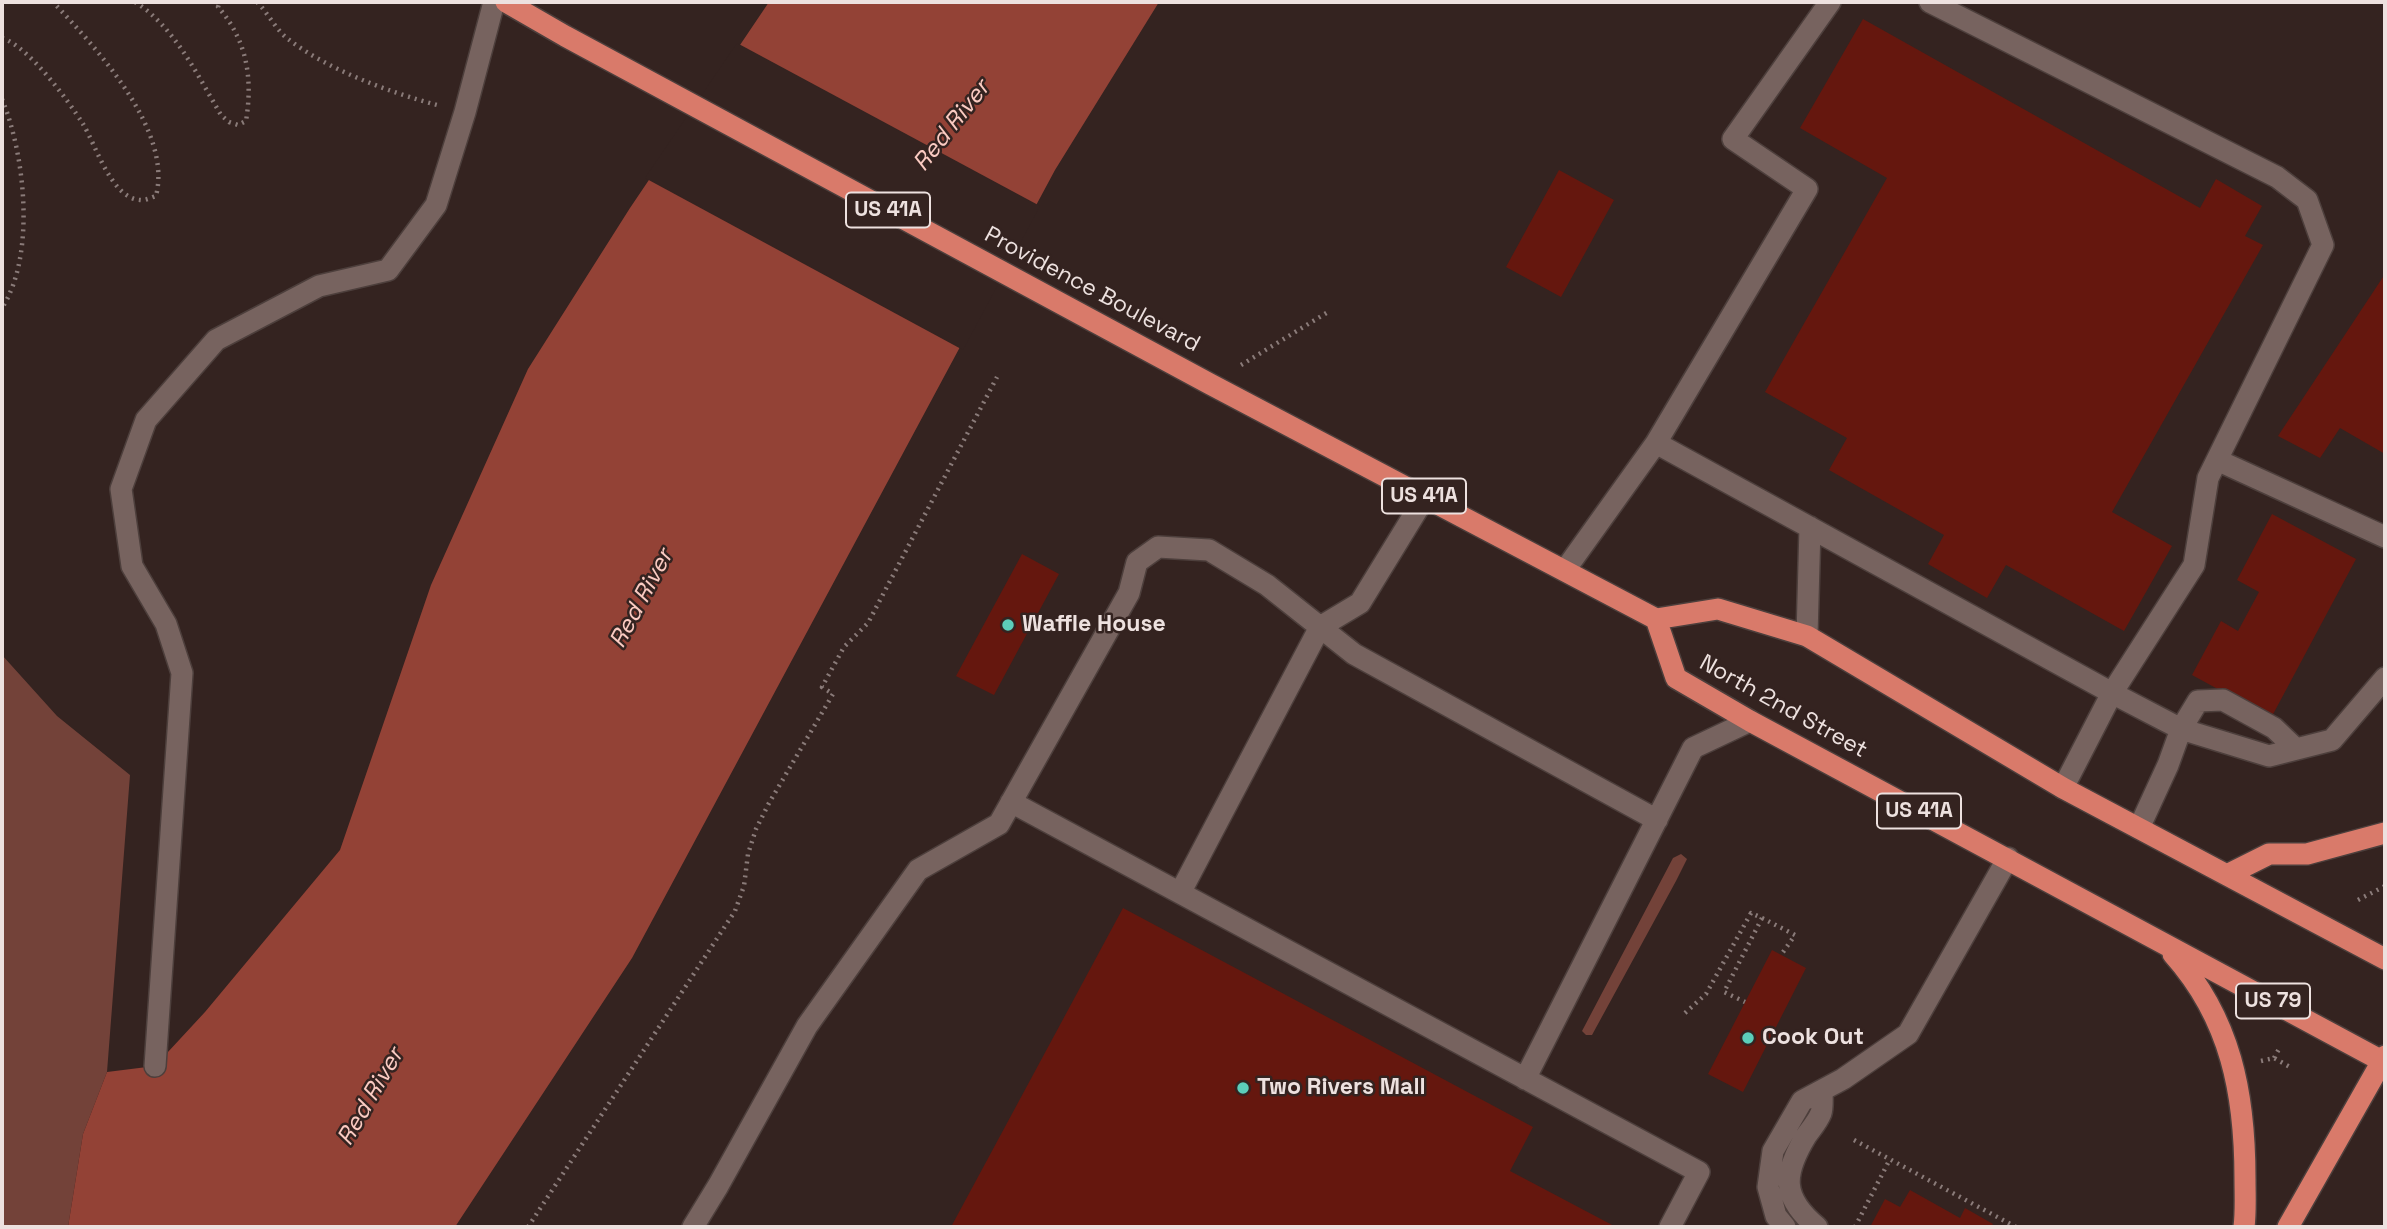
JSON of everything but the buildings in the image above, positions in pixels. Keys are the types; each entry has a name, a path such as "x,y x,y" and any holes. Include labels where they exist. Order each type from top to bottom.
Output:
{"highway":[{"name":"Providence Boulevard","path":"506,2 1210,384 1656,619"},
{"path":"1656,619 1718,609 1807,636 2063,788 2385,959"},
{"name":"North 2nd Street","path":"1656,619 1676,678 2384,1059"},
{"path":"2227,875 2269,854 2308,854 2385,833"},
{"name":"US 41A","path":"2163,942 2193,977 2217,1020 2235,1068 2242,1104 2245,1159 2244,1227"},
{"path":"2288,1227 2384,1059"}],"lane":[{"path":"155,1066 182,673 166,624 132,566 121,489 146,420 216,340 320,286 388,270 436,205 465,112 494,2"},
{"path":"1565,570 1656,443 1807,189 1733,139 1830,2"},
{"path":"1930,2 2277,177 2306,200 2323,245 2208,478 2194,565 2112,693 2063,788"},
{"path":"1656,443 2182,729 2269,756 2332,740 2385,678"},
{"path":"2217,460 2385,537"},
{"path":"1180,893 1320,627 1360,603 1425,496"},
{"path":"1807,636 1810,527"},
{"path":"693,1227 807,1026 918,870 999,824 1129,593 1137,562 1158,547 1209,550 1267,585 1354,654 1657,820"},
{"path":"2138,828 2182,729 2198,701 2223,700 2274,728 2296,749"},
{"path":"1525,1079 1692,748 1750,720"},
{"path":"1011,802 1699,1172 1670,1227"},
{"path":"1785,1227 1776,1216 1768,1186 1773,1151 1802,1101 1868,1062 1908,1034 2008,858"},
{"path":"1817,1227 1803,1215 1792,1194 1787,1174 1796,1153 1822,1112 1822,1091"}],"path":[{"path":"2,38 14,41 47,76 83,124 111,181 128,195 140,200 156,197 160,182 158,159 151,135 114,71 53,2"},
{"path":"135,2 148,10 176,42 221,115 238,125 246,121 248,77 239,36 218,7 220,2"},
{"path":"257,2 286,38 341,70 410,98 465,112"},
{"path":"2,99 16,145 23,232 9,297 2,308"},
{"path":"1210,384 1328,312"},
{"path":"528,1227 736,911 756,829 834,694 821,687 844,647 868,623 997,377"},
{"path":"2358,900 2385,886"},
{"path":"1685,1013 1706,994 1751,913 1794,935 1781,955"},
{"path":"1745,1002 1724,992 1762,918"},
{"path":"2280,1047 2274,1058 2290,1067"},
{"path":"1854,1140 2016,1227"},
{"path":"1855,1227 1890,1159"}],"shaded area":[{"path":"2,655 57,716 130,775 107,1072 83,1134 68,1227 2,1227"},
{"path":"1681,854 1687,859 1676,881 1592,1035 1586,1035 1582,1031 1673,858"}],"water":[{"name":"Red River","path":"769,2 1159,2 1055,170 632,958 455,1227 68,1227 83,1134 107,1072 155,1066 205,1012 340,850 431,585 528,369 630,208"}],"pier":[{"path":"737,43 1040,206 963,350 645,178"}],"place":[{"name":"Waffle House","path":"1008,625"},
{"name":"Cook Out","path":"1748,1038"},
{"name":"Two Rivers Mall","path":"1243,1088"}]}
